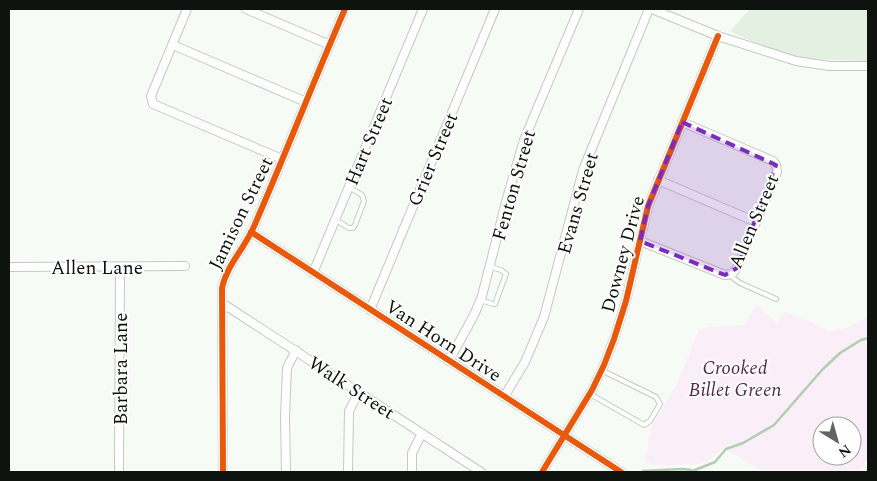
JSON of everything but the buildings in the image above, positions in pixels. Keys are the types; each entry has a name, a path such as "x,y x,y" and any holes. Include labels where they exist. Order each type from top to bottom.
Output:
{"street":[{"path":"187,9 151,96 152,100 156,106 282,159"},
{"path":"246,9 266,12 330,44"},
{"name":"Jamison Street","path":"223,472 223,280 228,268 251,232 345,9"},
{"name":"Hart Street","path":"314,273 423,9"},
{"name":"Grier Street","path":"370,310 495,9"},
{"name":"Fenton Street","path":"449,361 480,300 491,267 507,198 524,140 579,9"},
{"path":"651,9 718,36 808,64 868,66"},
{"name":"Evans Street","path":"504,397 525,362 544,317 583,170 651,9"},
{"name":"Downey Drive","path":"542,472 590,394 601,370 620,320 648,206 718,36"},
{"path":"173,45 306,102"},
{"name":"Allen Street","path":"682,122 773,161 776,165 777,172 737,268 729,275"},
{"path":"658,180 756,222"},
{"name":"Van Horn Drive","path":"251,232 565,437 622,472"},
{"path":"640,240 729,275"},
{"name":"Allen Lane","path":"9,267 185,266"},
{"name":"Barbara Lane","path":"119,472 120,267"},
{"name":"Walk Street","path":"222,303 481,472"},
{"path":"286,472 285,417 288,368 296,350"},
{"path":"348,472 349,411 359,392"},
{"path":"412,472 412,453 422,433"}],"lane":[{"path":"336,220 349,228 353,228 355,225 364,201 362,195 349,188"},
{"path":"480,300 495,304 506,274 504,271 491,267"},
{"path":"729,275 740,283 776,299"},
{"path":"590,394 644,425 650,421 660,404 656,397 601,370"}],"highlighted area":[{"path":"682,122 776,165 737,268 725,275 640,241 648,206"}],"shaded area":[{"path":"750,9 868,9 868,61 802,59 761,46 730,31"}],"green space":[{"name":"Crooked Billet Green","path":"756,304 777,323 784,312 811,322 828,331 846,328 868,315 868,458 860,472 763,472 728,450 736,442 721,450 708,461 692,465 653,465 645,461 651,427 676,386 699,330 709,327 743,325"}],"waterway":[{"path":"690,472 715,462 726,449 743,443 774,425 822,370 840,353 861,340 868,338"},
{"path":"643,471 691,470"}],"cycle path":[{"path":"223,472 222,288 224,279 255,224 345,9"},
{"path":"542,472 592,390 604,365 626,301 648,206 718,36"},
{"path":"251,232 621,472"}]}
